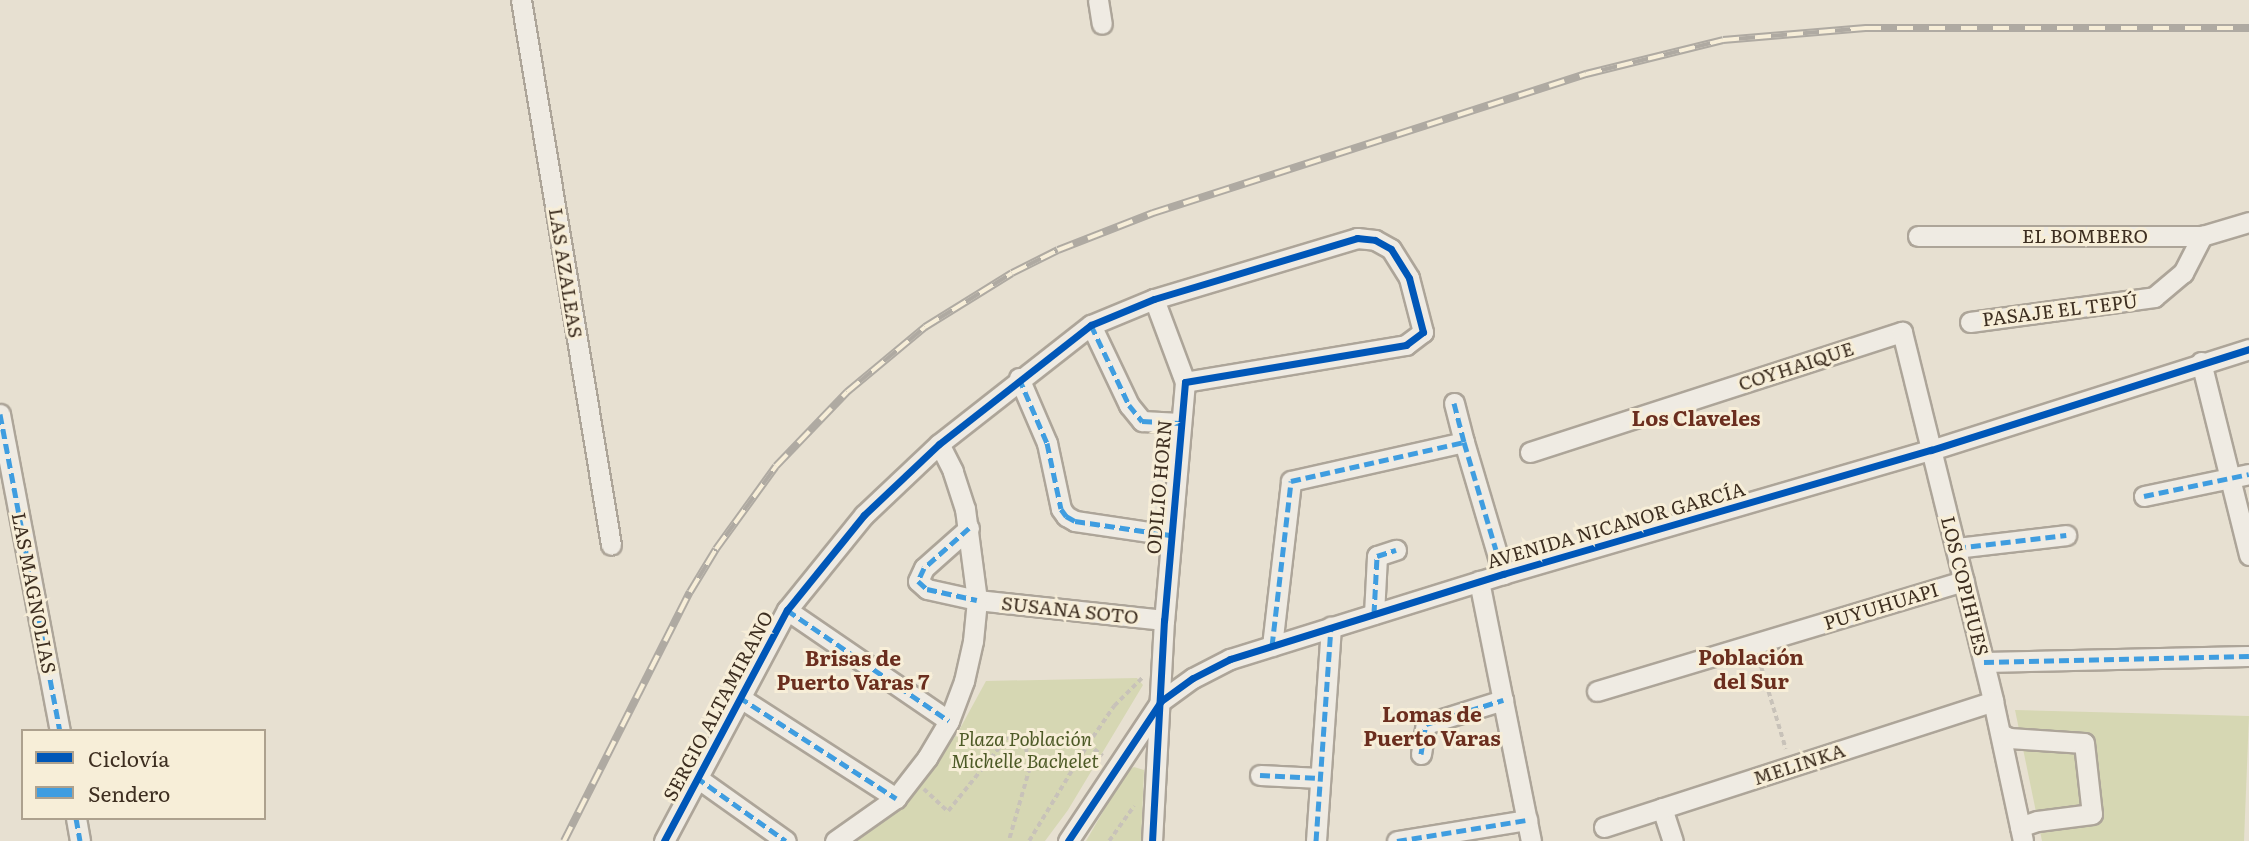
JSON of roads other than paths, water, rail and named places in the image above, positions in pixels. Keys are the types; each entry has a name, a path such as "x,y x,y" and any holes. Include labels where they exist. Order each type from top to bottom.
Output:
{"street":[{"name":"LAS AZALEAS","path":"521,0 611,545"},
{"path":"1098,0 1102,24"},
{"name":"EL BOMBERO","path":"1918,236 2202,236 2249,222"},
{"name":"PASAJE EL TEPÚ","path":"1970,321 2154,297 2183,273 2202,236"},
{"name":"SERGIO ALTAMIRANO","path":"664,841 787,610 864,515 939,443 1019,378 1091,325 1154,299 1357,237 1391,249 1409,278 1423,332 1406,345 1185,382"},
{"path":"1154,299 1185,382"},
{"path":"1091,325 1129,405 1142,421 1180,423"},
{"name":"LOS COPIHUES","path":"1902,332 1984,662 2022,834"},
{"name":"COYHAIQUE","path":"1530,453 1902,332"},
{"name":"AVENIDA NICANOR GARCÍA","path":"1068,841 1161,701 1210,668 1479,581 1931,450 2249,349"},
{"path":"2202,362 2240,476 2249,555"},
{"path":"1019,378 1047,443 1061,509 1066,516 1075,521 1170,535"},
{"name":"ODILIO HORN","path":"1152,841 1170,535 1185,382"},
{"path":"1454,403 1503,574"},
{"name":"LAS MAGNOLIAS","path":"0,414 60,729"},
{"path":"1272,646 1291,481 1464,442"},
{"path":"835,841 896,798 911,779 949,721 969,661 977,600 969,528 960,490 939,443"},
{"path":"2144,496 2240,476"},
{"name":"SUSANA SOTO","path":"969,528 924,568 918,580 927,589 977,600 1164,620"},
{"path":"1956,548 2066,535"},
{"path":"1374,614 1377,556 1396,550"},
{"path":"1479,581 1531,841"},
{"name":"PUYUHUAPI","path":"1597,691 1964,581"},
{"path":"787,610 949,721"},
{"path":"1316,841 1331,627"},
{"path":"1984,662 2249,656"},
{"path":"739,696 896,798"},
{"path":"1421,754 1426,724 1503,700"},
{"name":"MELINKA","path":"1604,827 1993,701"},
{"path":"2000,734 2009,738 2084,743 2092,814 2037,821 2022,834"},
{"path":"1125,756 1142,751 1157,762"},
{"path":"1260,775 1320,778"},
{"path":"696,777 786,841"},
{"path":"1662,808 1672,841"},
{"path":"76,820 80,841"},
{"path":"1397,841 1527,820"}],"railway":[{"path":"564,841 690,592 716,549 776,466 847,392 925,327 1012,273 1058,250 1153,213 1586,74 1723,40 1865,28 2249,28"}],"district":[{"name":"Los Claveles","path":"1696,417"},
{"name":"Población del Sur","path":"1751,668"},
{"name":"Brisas de Puerto Varas 7","path":"853,669"},
{"name":"Lomas de Puerto Varas","path":"1432,725"}],"park label":[{"name":"Plaza Población Michelle Bachelet","path":"1025,750"}]}
